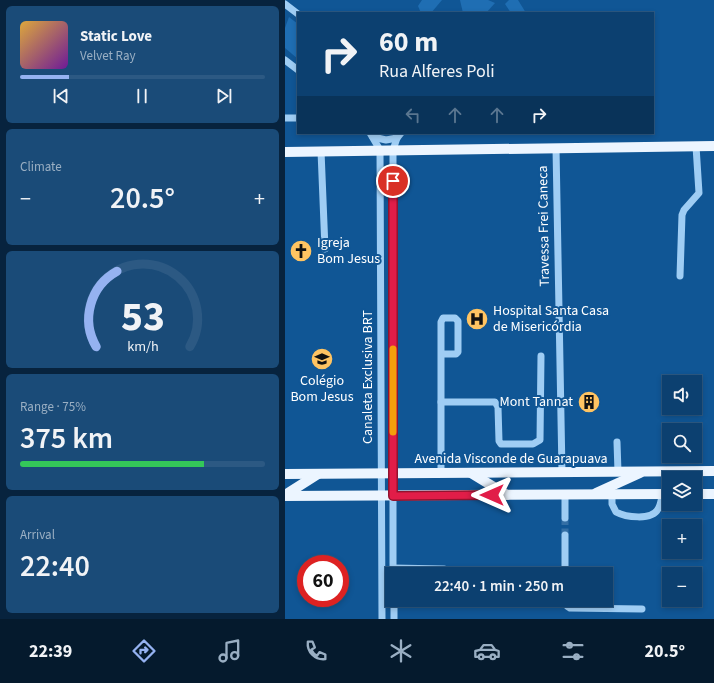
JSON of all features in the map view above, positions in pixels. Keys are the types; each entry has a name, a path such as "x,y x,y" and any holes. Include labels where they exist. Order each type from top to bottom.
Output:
{"main road":[{"path":"285,152 714,146"},
{"name":"Avenida Visconde de Guarapuava","path":"285,474 714,471"},
{"path":"593,494 643,472"},
{"path":"470,473 507,495"},
{"path":"285,496 318,474"},
{"path":"285,496 662,494"},
{"path":"702,494 714,494"}],"street":[{"path":"285,4 297,13"},
{"path":"285,60 297,69"},
{"path":"285,118 297,118"},
{"path":"371,135 386,140 399,135"},
{"name":"Canaleta Exclusiva BRT","path":"371,135 380,150 382,619"},
{"path":"393,567 393,150 399,135"},
{"path":"680,276 682,214 683,210 699,193 696,146"},
{"name":"Travessa Frei Caneca","path":"555,148 562,472"},
{"path":"321,151 325,249"},
{"path":"441,354 456,354 458,352 458,321 455,318 443,318 441,322 441,354 441,473"},
{"path":"441,402 495,402 498,407 499,441 501,444 533,444 541,440 541,356"},
{"path":"617,442 618,472"},
{"path":"612,494 612,504 616,512 626,516 654,514 662,502"},
{"path":"565,495 565,518"},
{"path":"565,535 565,567"},
{"path":"393,607 394,619"},
{"path":"568,607 642,609"}],"shaded area":[{"path":"422,0 442,0 432,12 421,12 418,6"},
{"path":"460,0 488,0 495,3 487,12 463,12"},
{"path":"509,0 518,0 525,12 510,12 505,4"},
{"path":"289,17 297,23 297,58 285,48 285,28"}],"tunnel":[{"path":"565,518 565,535"}],"slow traffic":[{"path":"393,349 393,432"}],"place":[{"name":"Igreja Bom Jesus","path":"301,251"},
{"name":"Hospital Santa Casa de Misericórdia","path":"477,319"},
{"name":"Colégio Bom Jesus","path":"322,359"},
{"name":"Mont Tannat","path":"589,402"}],"route":[{"path":"393,181 393,496 492,495"}]}
